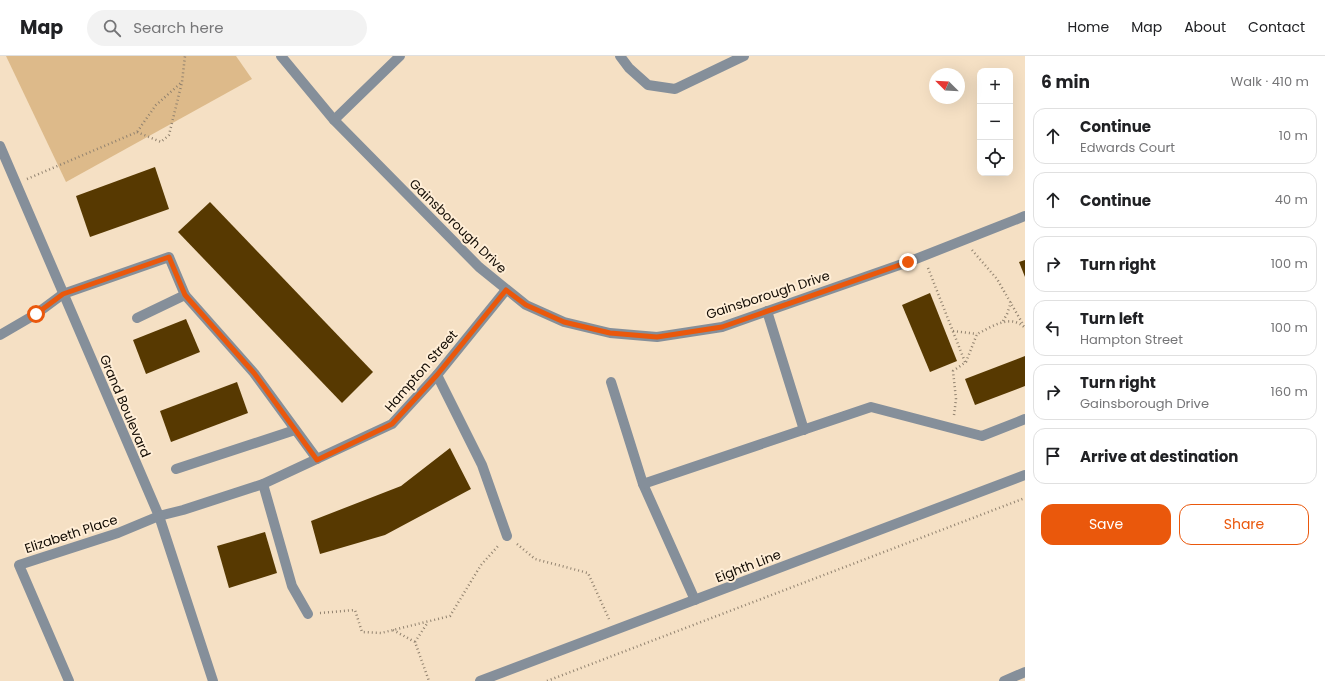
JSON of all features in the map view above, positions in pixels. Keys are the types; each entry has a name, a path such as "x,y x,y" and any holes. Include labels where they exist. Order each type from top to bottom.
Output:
{"street":[{"name":"Gainsborough Drive","path":"281,56 334,120 479,267 506,290 526,305 564,322 610,333 657,337 722,327 923,256 1025,216"},
{"path":"334,120 400,56"},
{"path":"620,56 629,68 648,85 675,89 744,56"},
{"name":"Grand Boulevard","path":"0,146 159,516 213,681"},
{"path":"0,335 36,314 63,294 169,257 185,295 254,373 317,460"},
{"name":"Hampton Street","path":"159,516 183,510 263,484 392,424 437,375 506,290"},
{"path":"137,318 185,295"},
{"path":"767,311 804,430"},
{"path":"437,375 482,465 508,536"},
{"path":"611,382 643,484 695,600"},
{"path":"643,484 870,407 982,436 1025,419"},
{"path":"176,469 295,430"},
{"name":"Eighth Line","path":"480,681 1025,475"},
{"path":"263,484 292,586 308,614"},
{"name":"Elizabeth Place","path":"69,681 19,565 118,534 159,516"},
{"path":"1004,681 1025,672"}],"path":[{"path":"137,132 161,142 168,135 182,82 185,56"},
{"path":"16,184 137,132 156,105 182,82"},
{"path":"963,240 998,279 1025,328"},
{"path":"923,256 966,362"},
{"path":"1003,322 1011,301"},
{"path":"953,331 977,334 1003,322 1016,321 1025,328"},
{"path":"951,428 956,399 953,371 966,362 977,334"},
{"path":"547,681 1025,498"},
{"path":"308,614 355,610 362,632 381,633 450,616 481,565 508,536 535,559 588,573 615,630"},
{"path":"415,642 429,621"},
{"path":"392,630 415,642 429,681"}],"shaded area":[{"path":"6,56 236,56 252,79 66,182"}],"building":[{"path":"155,167 169,209 90,237 76,196"},
{"path":"210,202 373,372 342,403 178,232"},
{"path":"1025,260 1025,277 1019,262"},
{"path":"930,293 957,361 930,372 902,305"},
{"path":"186,319 200,352 146,374 133,340"},
{"path":"1025,356 1025,386 975,405 965,379"},
{"path":"237,382 248,413 171,442 160,411"},
{"path":"450,448 471,489 385,535 320,554 311,521 401,486"},
{"path":"265,532 277,573 229,588 217,546"}],"route":[{"path":"36,314 63,294 169,257 185,295 254,373 317,460 392,424 413,403 437,375 506,290 526,305 564,322 610,333 657,337 722,327 908,262"}]}
